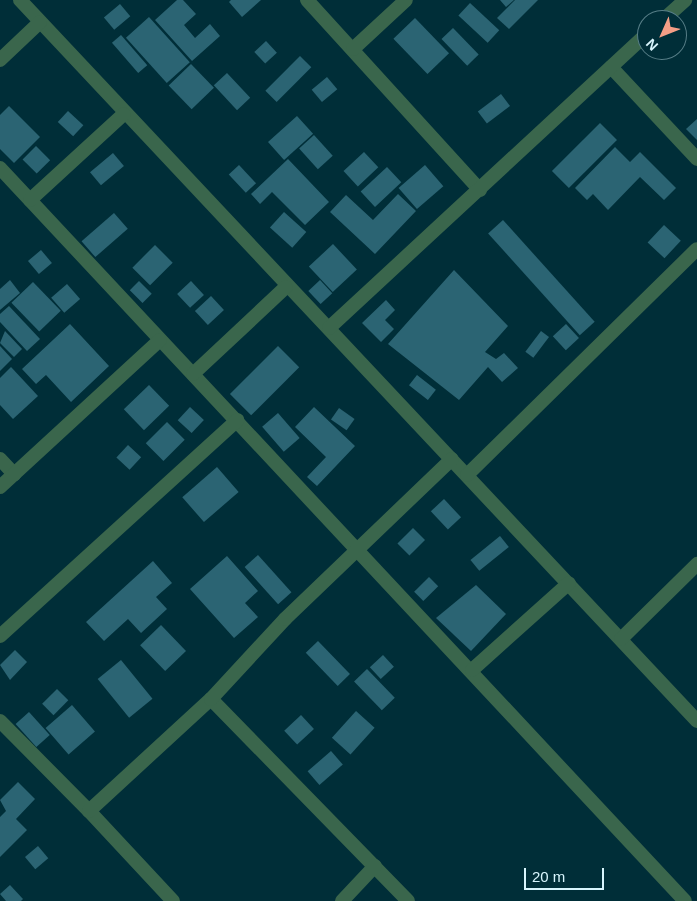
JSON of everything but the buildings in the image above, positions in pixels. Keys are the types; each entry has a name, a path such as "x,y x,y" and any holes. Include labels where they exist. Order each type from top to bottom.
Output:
{"street":[{"path":"20,0 286,287 329,328 697,721"},
{"path":"307,0 480,190"},
{"path":"353,49 406,0"},
{"path":"674,10 685,0"},
{"path":"0,60 40,22"},
{"path":"329,328 637,43"},
{"path":"611,67 697,159"},
{"path":"30,200 124,114"},
{"path":"0,168 472,670 685,901"},
{"path":"467,475 697,249"},
{"path":"193,374 286,287"},
{"path":"0,487 160,340"},
{"path":"0,636 237,420"},
{"path":"0,459 14,474"},
{"path":"89,811 210,699 285,619 360,551 452,459"},
{"path":"621,639 697,564"},
{"path":"472,670 569,583"},
{"path":"210,699 408,901"},
{"path":"0,721 89,811 173,901"},
{"path":"342,901 375,866"}]}
